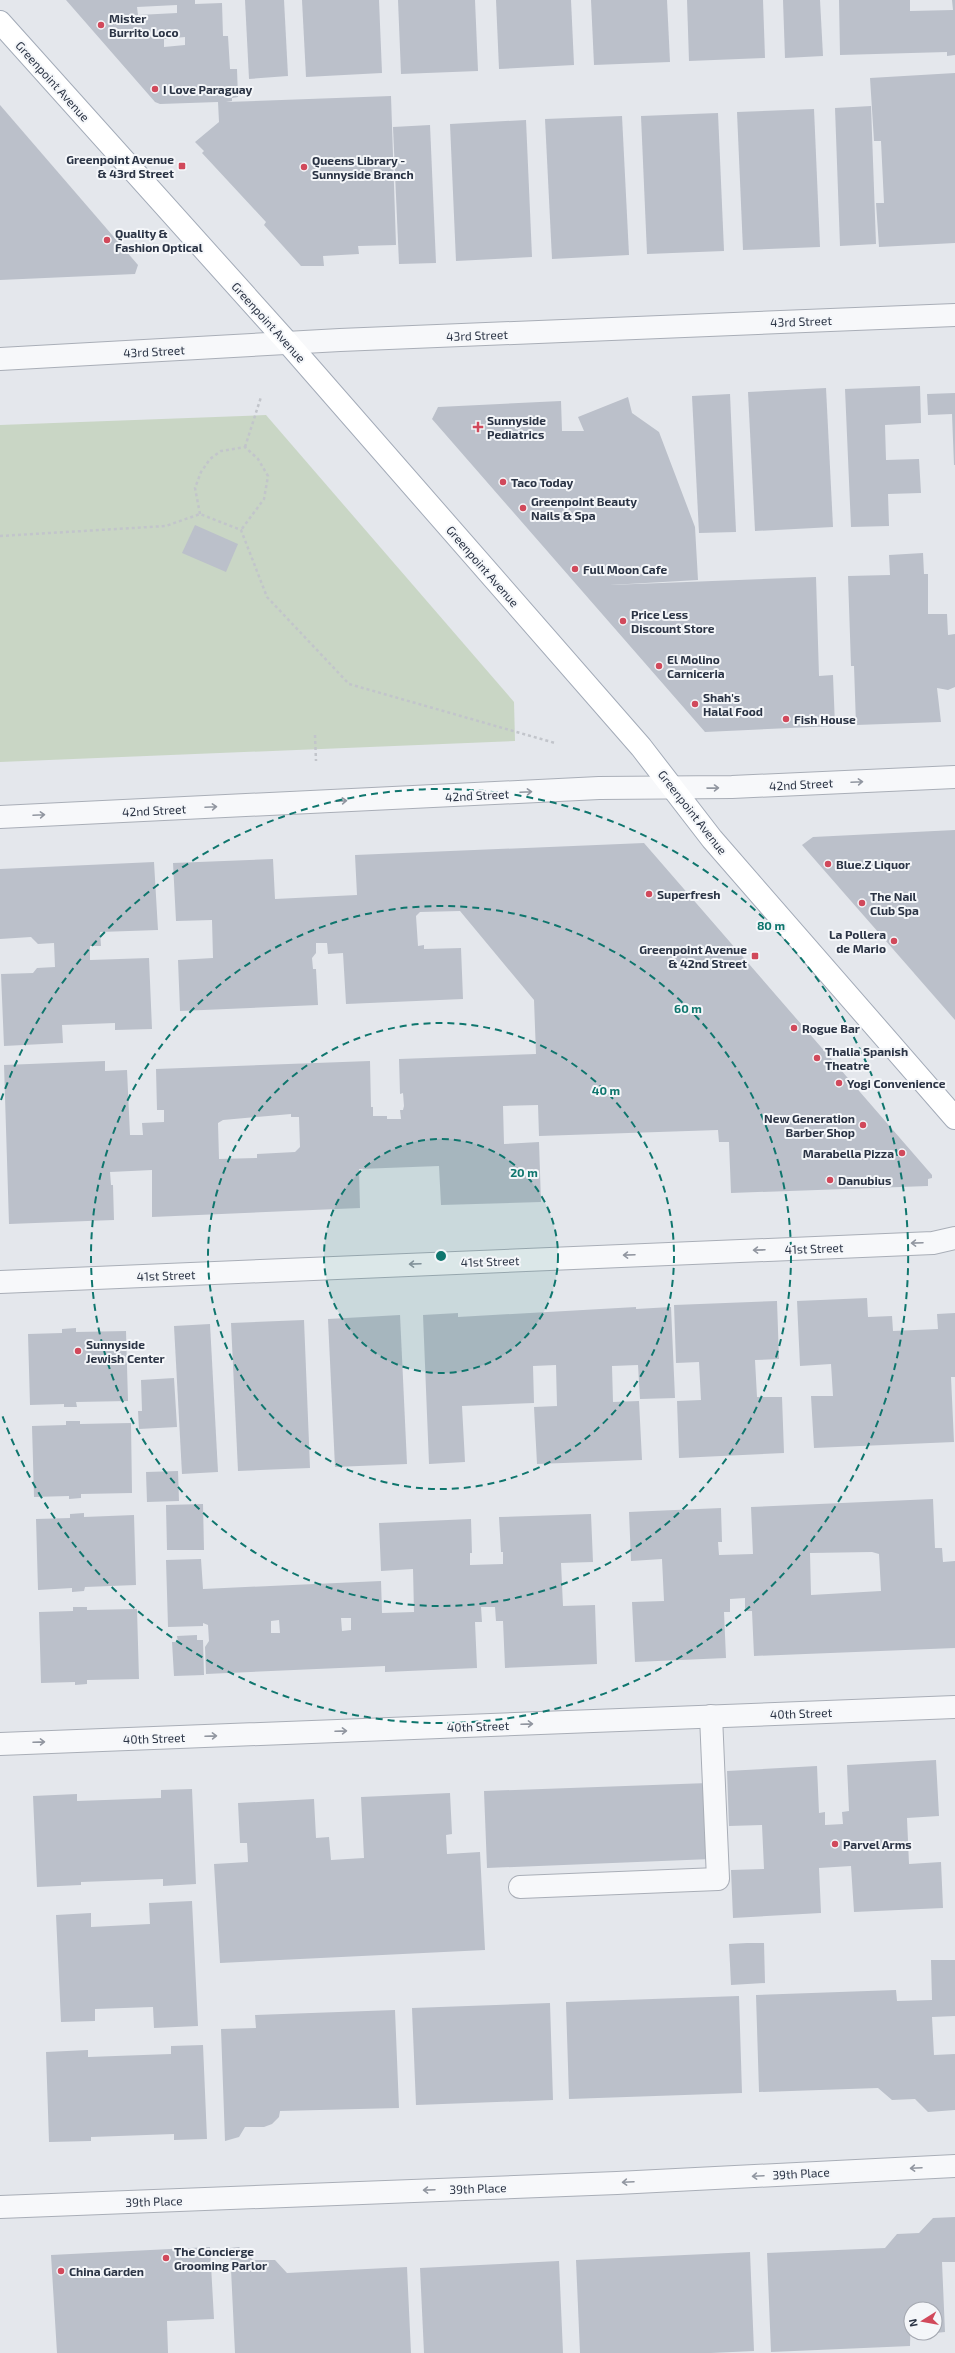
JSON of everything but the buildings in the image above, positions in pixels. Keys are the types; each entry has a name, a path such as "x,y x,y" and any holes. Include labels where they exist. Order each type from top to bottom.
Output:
{"main road":[{"name":"Greenpoint Avenue","path":"0,22 288,343 641,747 717,845 955,1118"}],"street":[{"name":"43rd Street","path":"0,359 288,343 955,315"},
{"name":"42nd Street","path":"0,817 599,788 674,788 955,777"},
{"name":"41st Street","path":"0,1282 933,1243 955,1238"},
{"name":"40th Street","path":"0,1744 955,1707"},
{"path":"520,1886 718,1879 711,1716"},
{"name":"39th Place","path":"0,2207 617,2183 955,2166"}],"path":[{"path":"246,447 261,397"},
{"path":"200,514 195,488 201,472 210,460 221,451 246,447"},
{"path":"240,530 264,499 268,476 258,459 246,447"},
{"path":"0,536 166,526 200,514 240,530 267,597 349,684 555,742"},
{"path":"315,735 316,761"}],"green space":[{"path":"266,415 514,702 515,741 0,762 0,425"}],"place":[{"name":"Mister Burrito Loco","path":"101,25"},
{"name":"I Love Paraguay","path":"155,89"},
{"name":"Greenpoint Avenue & 43rd Street","path":"182,166"},
{"name":"Queens Library - Sunnyside Branch","path":"304,167"},
{"name":"Quality & Fashion Optical","path":"107,240"},
{"name":"Sunnyside Pediatrics","path":"478,427"},
{"name":"Taco Today","path":"503,482"},
{"name":"Greenpoint Beauty Nails & Spa","path":"523,508"},
{"name":"Full Moon Cafe","path":"575,569"},
{"name":"Price Less Discount Store","path":"623,621"},
{"name":"El Molino Carniceria","path":"659,666"},
{"name":"Shah's Halal Food","path":"695,704"},
{"name":"Fish House","path":"786,719"},
{"name":"Blue.Z Liquor","path":"828,864"},
{"name":"Superfresh","path":"649,894"},
{"name":"The Nail Club Spa","path":"862,903"},
{"name":"La Pollera de Mario","path":"894,941"},
{"name":"Greenpoint Avenue & 42nd Street","path":"755,956"},
{"name":"Rogue Bar","path":"794,1028"},
{"name":"Thalia Spanish Theatre","path":"817,1058"},
{"name":"Yogi Convenience","path":"839,1083"},
{"name":"New Generation Barber Shop","path":"863,1125"},
{"name":"Marabella Pizza","path":"902,1153"},
{"name":"Danubius","path":"830,1180"},
{"name":"Sunnyside Jewish Center","path":"78,1351"},
{"name":"Parvel Arms","path":"835,1844"},
{"name":"The Concierge Grooming Parlor","path":"166,2258"},
{"name":"China Garden","path":"61,2271"}]}
